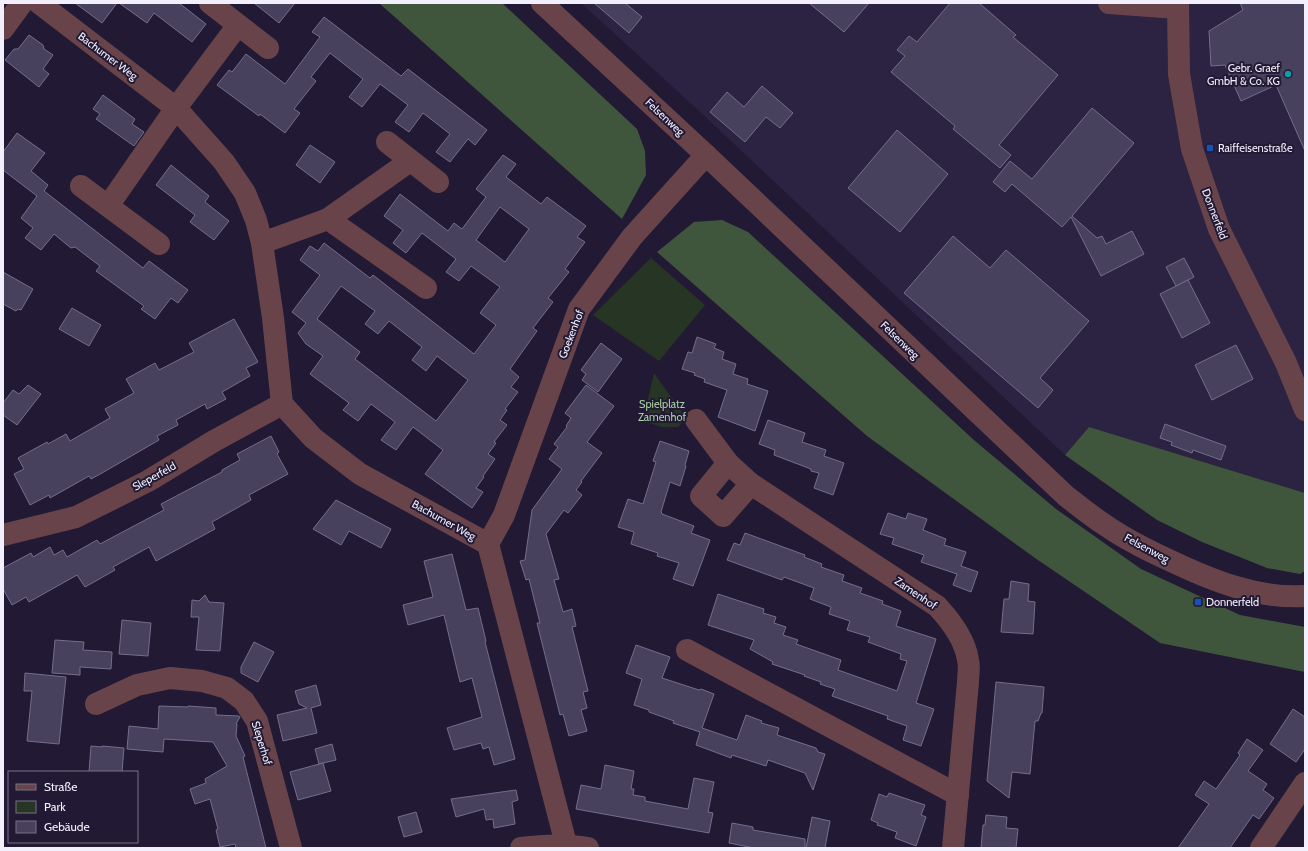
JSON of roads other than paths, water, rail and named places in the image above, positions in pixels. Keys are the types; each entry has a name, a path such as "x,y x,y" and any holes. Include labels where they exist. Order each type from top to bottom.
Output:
{"street":[{"path":"3,28 22,3"},
{"name":"Bachumer Weg","path":"39,3 176,108 224,162 245,193 256,220 262,244 273,318 282,404 313,438 360,474 488,544 574,847"},
{"path":"210,3 268,48"},
{"name":"Felsenweg","path":"542,3 706,155 1066,496 1105,526 1149,551 1206,578 1245,590 1292,597 1305,596"},
{"path":"1109,3 1177,6"},
{"name":"Donnerfeld","path":"1177,6 1179,74 1192,149 1219,229 1286,363 1305,410"},
{"path":"108,206 176,108 238,25"},
{"path":"387,142 438,182"},
{"name":"Goekenhof","path":"488,544 504,515 579,309 632,237 706,155"},
{"path":"262,244 328,219 410,161"},
{"path":"81,186 159,244"},
{"path":"328,219 426,288"},
{"name":"Sleperfeld","path":"8,528 76,517 148,481 214,441 282,404"},
{"name":"Zamenhof","path":"696,420 728,463 751,484 937,606 951,622 962,640 968,660 968,682 953,848"},
{"path":"728,463 700,496 723,516 751,484"},
{"path":"687,650 958,795"},
{"name":"Sleperhof","path":"96,704 137,685 170,678 202,681 227,688 244,700 257,721 291,848"},
{"path":"1261,848 1305,783"},
{"path":"521,848 536,846 574,847"}],"place":[{"name":"Gebr. Graef GmbH & Co. KG","path":"1288,74"},
{"name":"Raiffeisenstraße","path":"1210,148"},
{"name":"Donnerfeld","path":"1198,602"}],"park label":[{"name":"Spielplatz Zamenhof","path":"662,410"}]}
